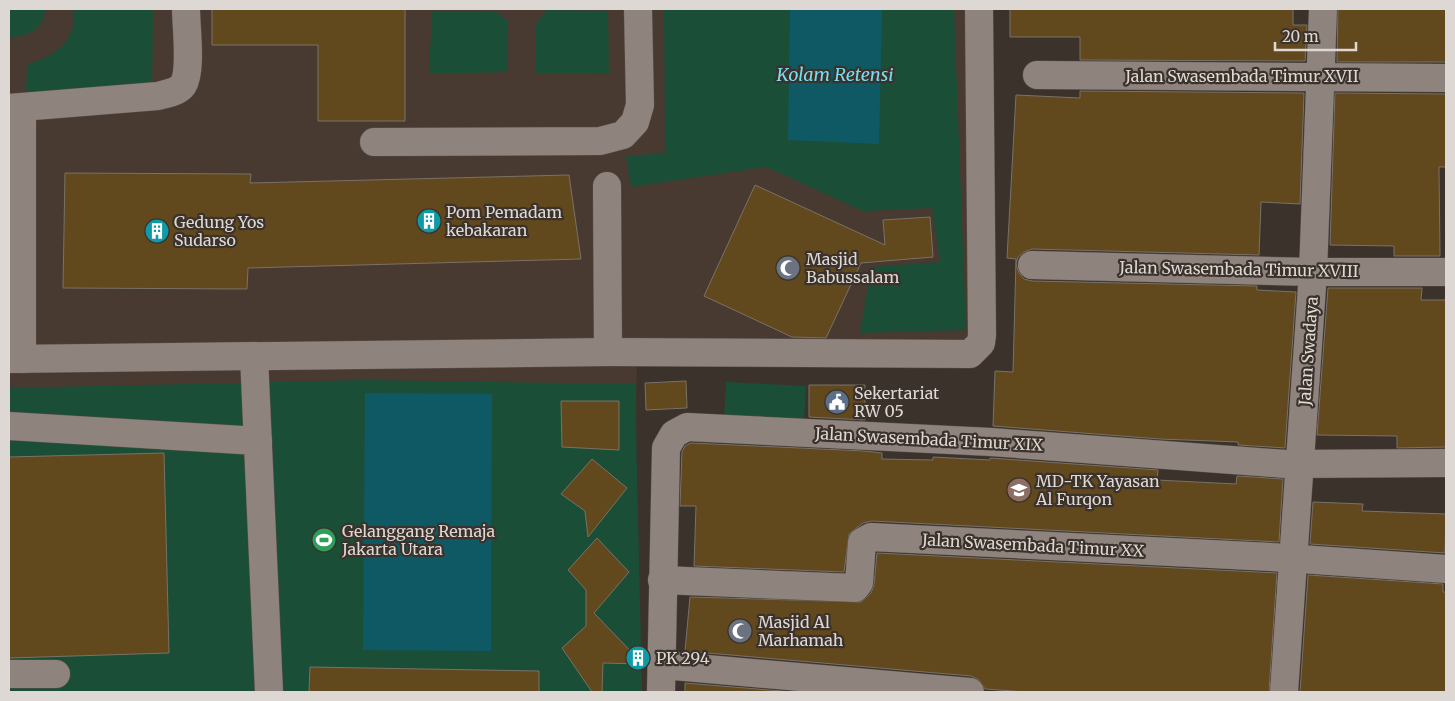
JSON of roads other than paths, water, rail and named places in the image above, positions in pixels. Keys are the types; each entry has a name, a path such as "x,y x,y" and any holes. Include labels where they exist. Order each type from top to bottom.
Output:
{"street":[{"path":"186,9 187,70 183,85 174,92 158,96 16,108 15,359 608,352 970,354 978,349 982,335 979,9"},
{"path":"374,142 600,141 623,135 635,122 640,105 638,9"},
{"name":"Jalan Swadaya","path":"1284,692 1313,272 1323,9"},
{"name":"Jalan Swasembada Timur XVII","path":"1037,75 1446,78"},
{"path":"607,186 608,352"},
{"name":"Jalan Swasembada Timur XVIII","path":"1032,265 1313,272 1446,272"},
{"path":"254,356 269,692"},
{"path":"9,426 258,441"},
{"name":"Jalan Swasembada Timur XIX","path":"661,692 666,448 674,434 687,426 990,442 1300,464 1446,463"},
{"name":"Jalan Swasembada Timur XX","path":"662,580 855,588 858,583 862,542 871,537 1446,569"},
{"path":"662,664 970,692"},
{"path":"9,674 56,674"}],"water":[{"name":"Kolam Retensi","path":"790,9 882,9 879,144 788,140"},
{"path":"365,393 492,394 491,651 363,650"}],"place":[{"name":"Pom Pemadam kebakaran","path":"429,221"},
{"name":"Gedung Yos Sudarso","path":"157,231"},
{"name":"Masjid Babussalam","path":"788,268"},
{"name":"Sekertariat RW 05","path":"837,402"},
{"name":"MD-TK Yayasan Al Furqon","path":"1019,490"},
{"name":"Gelanggang Remaja Jakarta Utara","path":"324,540"},
{"name":"Masjid Al Marhamah","path":"740,631"},
{"name":"PK 294","path":"638,658"}]}
